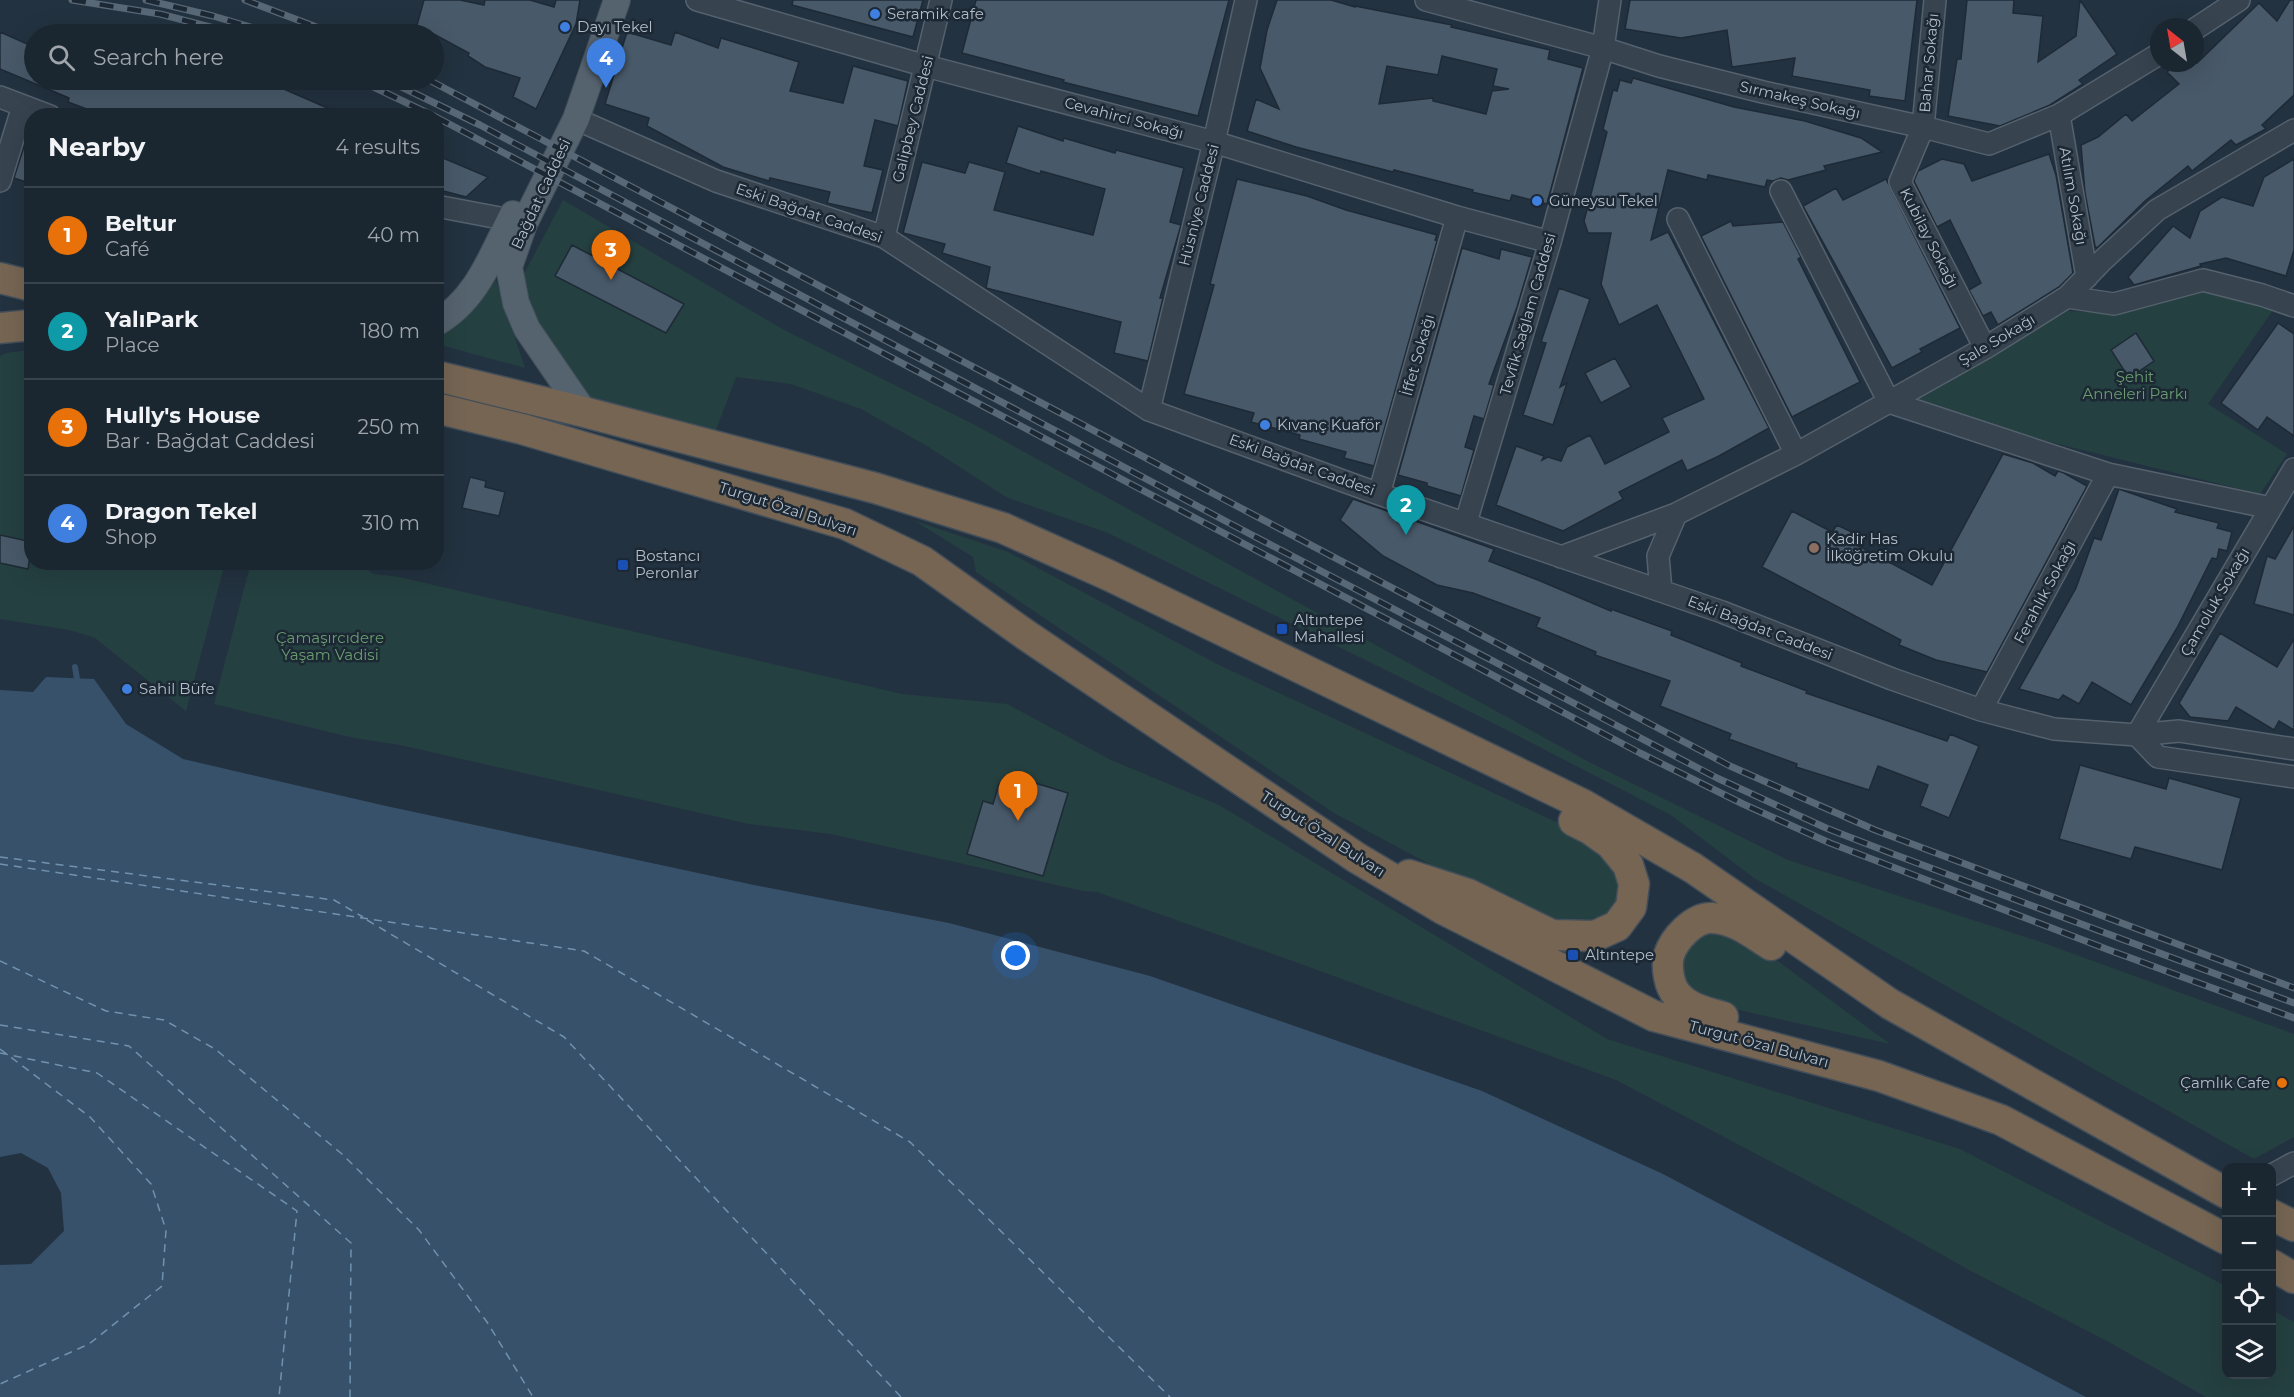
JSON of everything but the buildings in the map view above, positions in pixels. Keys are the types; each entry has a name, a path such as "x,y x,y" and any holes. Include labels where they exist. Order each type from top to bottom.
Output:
{"highway":[{"path":"0,278 24,284"},
{"path":"444,378 875,488 1003,528 1108,575 1582,804 1693,868 1890,1004 2222,1191"},
{"name":"Turgut Özal Bulvarı","path":"444,410 522,429 845,524 922,561 1026,635 1357,858 1443,909 1654,1016 1879,1076 2001,1120 2222,1237"},
{"path":"1278,658 1369,723 1590,829 1611,844 1629,865 1634,884 1631,907 1617,926 1595,936 1552,935 1468,894 1357,858"},
{"path":"1879,1076 1826,1047 1693,1008 1676,994 1669,975 1669,955 1678,939 1696,921 1711,917 1738,923 1819,976 1890,1004"},
{"path":"2275,1217 2294,1226"},
{"path":"2276,1268 2294,1278"}],"main road":[{"name":"Bağdat Caddesi","path":"444,318 450,315 481,280 510,220 570,116 599,0"},
{"name":"Bağdat Caddesi","path":"584,412 527,329 516,303 509,267 524,224 617,0"}],"street":[{"name":"Cevahirci Sokağı","path":"697,0 926,66 1214,142 1457,217 1550,242"},
{"name":"Galipbey Caddesi","path":"884,237 941,0"},
{"name":"Hüsniye Caddesi","path":"1149,410 1246,0"},
{"name":"Sırmakeş Sokağı","path":"1426,0 1603,48 1659,66 1989,144 2059,116 2150,60"},
{"name":"Tevfik Sağlam Caddesi","path":"1466,522 1550,242 1603,48 1610,0"},
{"name":"Bahar Sokağı","path":"1923,127 1935,0"},
{"path":"2204,23 2239,0"},
{"path":"0,97 28,108"},
{"path":"0,181 23,106"},
{"name":"Eski Bağdat Caddesi","path":"570,116 716,182 884,237 1149,410 1379,494 1466,522 1722,612 1892,679 1981,710 2054,729 2137,735 2179,731 2294,749"},
{"name":"Atılım Sokağı","path":"2059,116 2087,277"},
{"name":"Kubilay Sokağı","path":"1923,127 1900,182 1985,348"},
{"name":"Şale Sokağı","path":"1561,557 1676,514 1796,454 1985,348 2067,297 2157,210 2294,130"},
{"path":"1781,191 1889,402 2108,474 2282,498"},
{"name":"Bağdat Caddesi","path":"444,208 510,220"},
{"name":"İffet Sokağı","path":"1379,494 1457,217"},
{"path":"1678,219 1796,454"},
{"path":"2067,297 2114,304 2203,280 2294,306"},
{"name":"Çamoluk Sokağı","path":"2137,735 2282,498 2294,469"},
{"name":"Ferahlık Sokağı","path":"1981,710 2108,474"},
{"path":"1661,591 1658,556 1676,514"},
{"path":"2137,735 2158,757 2294,777"},
{"path":"2276,1172 2294,1163"}],"green space":[{"path":"563,200 784,330 977,426 1587,761 1788,860 2038,941 2294,1034 2294,1137 2254,1159 1754,878 1671,815 1491,722 1108,533 1006,497 927,446 861,409 791,384 736,377 714,435 590,400 526,309 524,274"},
{"path":"496,280 525,368 444,346 444,326 478,299"},
{"name":"Şehit Anneleri Parkı","path":"2204,290 2273,310 2208,404 2287,454 2260,494 2014,433 1918,399 2068,311 2119,313"},
{"path":"24,351 24,570 223,570 186,711 95,638 70,630 0,619 0,356"},
{"path":"915,521 1008,552 1219,665 1586,836 1606,851 1622,891 1615,910 1596,923 1532,919 1334,813 976,572 973,557"},
{"name":"Çamaşırcıdere Yaşam Vadisi","path":"249,570 367,570 374,574 399,577 902,694 1007,704 1111,760 1219,805 1607,1039 1960,1149 2222,1284 2222,1379 2276,1379 2276,1312 2294,1322 2294,1397 2206,1397 2107,1341 1969,1270 1857,1207 1616,1080 1097,892 1083,891 831,834 749,824 400,745 354,738 214,704"},
{"path":"1720,931 1752,942 1890,1044 1708,1003 1683,984 1679,965 1683,951 1701,935"}],"water":[{"path":"46,677 94,679 126,724 183,759 386,806 754,885 949,923 1150,976 1482,1091 1663,1174 2086,1397 0,1397 0,1265 31,1264 64,1231 61,1193 48,1168 21,1153 0,1157 0,690 33,692"}],"waterway":[{"path":"75,667 77,679"}],"ferry route":[{"path":"0,857 334,900 363,917"},
{"path":"0,864 584,951 910,1142 1170,1397"},
{"path":"367,920 564,1037 901,1397"},
{"path":"0,961 106,1011 164,1020 215,1049 342,1154 419,1230 487,1322 533,1397"},
{"path":"0,1025 129,1046 351,1243 350,1397"},
{"path":"0,1049 90,1117 151,1184 166,1230 162,1286 89,1344 0,1384"},
{"path":"0,1053 97,1073 297,1211 279,1397"}],"railway":[{"path":"72,0 160,14 198,24"},
{"path":"146,0 240,24"},
{"path":"245,0 309,24"},
{"path":"444,88 1730,766 1875,830 2294,988"},
{"path":"380,90 417,108"},
{"path":"408,90 480,125 1231,524 1717,778 1826,828 2294,1003"},
{"path":"444,121 1640,753 1743,804 1830,843 2294,1018"}],"place":[{"name":"Seramik cafe","path":"875,14"},
{"name":"Dayı Tekel","path":"565,27"},
{"name":"Dragon Tekel","path":"606,88"},
{"name":"Güneysu Tekel","path":"1537,201"},
{"name":"Hully's House","path":"611,280"},
{"name":"Kıvanç Kuaför","path":"1265,425"},
{"name":"YalıPark","path":"1406,535"},
{"name":"Kadir Has İlköğretim Okulu","path":"1814,548"},
{"name":"Bostancı Peronlar","path":"623,565"},
{"name":"Altıntepe Mahallesi","path":"1282,629"},
{"name":"Sahil Büfe","path":"127,689"},
{"name":"Beltur","path":"1018,821"},
{"name":"Altıntepe","path":"1573,955"},
{"name":"Çamlık Cafe","path":"2282,1083"}]}
